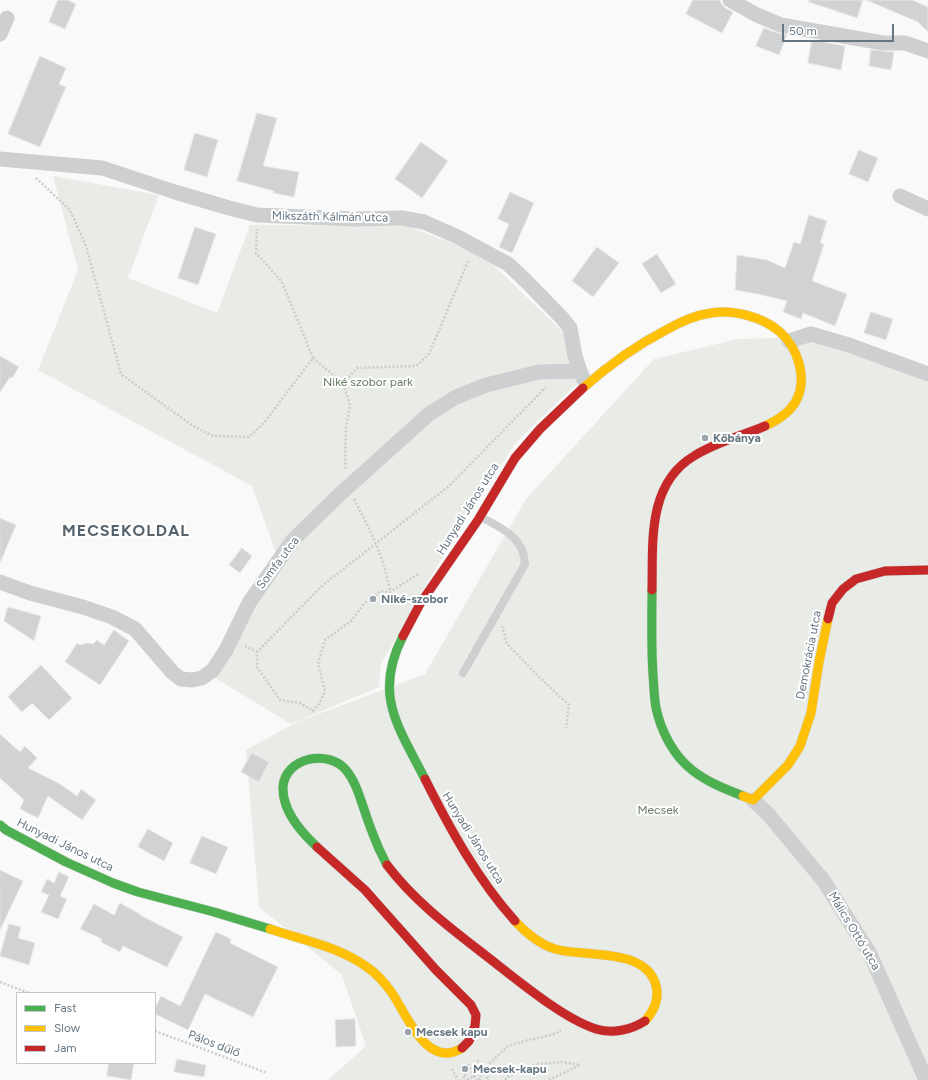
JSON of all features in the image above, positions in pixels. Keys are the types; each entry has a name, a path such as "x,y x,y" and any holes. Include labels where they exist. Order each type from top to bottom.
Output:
{"street":[{"path":"730,0 757,15 781,25 883,43 905,43 928,51"},
{"path":"0,34 8,18"},
{"name":"Mikszáth Kálmán utca","path":"0,159 102,168 175,192 257,215 357,219 402,218 424,222 458,237 508,264 527,282 570,328 575,356 580,371 587,384"},
{"path":"900,196 928,209"},
{"name":"Hunyadi János utca","path":"0,825 6,830 90,874 133,890 265,927 353,958 371,969 389,988 416,1032 433,1050 441,1054 454,1053 468,1043 472,1035 476,1018 475,1010 359,883 323,851 294,821 283,795 284,781 288,773 302,762 313,758 326,758 335,762 352,778 358,790 366,817 385,863 412,896 528,989 575,1019 603,1030 618,1031 631,1028 649,1018 656,1006 656,986 652,976 644,967 632,961 616,957 560,952 541,944 514,921 484,882 453,833 412,754 394,715 388,698 388,673 407,626 480,516 495,488 515,457 543,424 587,384 635,346 688,319 714,312 725,312 758,319 775,327 789,341 799,361 802,373 799,396 794,405 781,418 763,427 699,452 686,461 674,472 658,501 654,524 651,644 656,709 663,729 676,754 690,769 717,787 753,800"},
{"path":"789,341 811,334 849,345 928,374"},
{"name":"Somfa utca","path":"0,582 30,593 83,607 112,617 135,629 173,673 182,679 192,680 202,678 212,670 226,650 249,603 293,540 338,496 429,414 456,397 486,385 539,372 580,371"},
{"name":"Demokrácia utca","path":"753,800 788,765 800,746 811,713 819,662 832,602 843,589 856,579 884,571 928,570"},
{"name":"Málics Ottó utca","path":"753,800 777,824 823,880 870,954 926,1080"}],"lane":[{"path":"463,673 524,564 524,555 515,538 503,529 480,516"}],"path":[{"path":"18,160 70,210 86,246 121,374 194,426 213,436 249,437 264,423 313,358"},
{"path":"257,215 256,254 282,282 313,358 343,383 357,368 416,366 429,354 474,246"},
{"path":"422,572 390,592 381,591 365,603 351,621 324,640 318,664 325,691 319,704 313,710 300,703 280,700 257,667 257,652 323,585 449,486 561,371"},
{"path":"497,612 507,644 540,678 570,705 566,728"},
{"path":"245,646 257,652"},
{"path":"0,982 26,992"},
{"path":"486,1071 489,1064 508,1046 555,1034 575,1019"},
{"name":"Pálos dűlő","path":"156,1031 267,1074"},
{"path":"461,1080 474,1076 478,1080 481,1077 476,1063 478,1061 486,1071 488,1080"},
{"path":"505,1080 507,1077 538,1064 562,1062 580,1065 550,1080"}],"green space":[{"name":"Niké szobor park","path":"53,176 159,195 128,278 217,313 250,225 407,226 483,255 567,336 580,381 518,440 466,516 381,664 379,687 291,724 215,678 277,556 252,486 38,370 78,270"},
{"name":"Mecsek","path":"818,337 928,372 928,1080 328,1080 366,1046 342,975 259,907 246,750 297,722 425,674 526,499 654,359 738,339"}],"building":[{"path":"58,0 67,0 76,4 65,29 49,22"},
{"path":"693,0 719,0 725,8 733,12 722,33 686,14"},
{"path":"809,0 863,0 857,18 809,2"},
{"path":"866,0 912,0 928,7 928,32 918,22"},
{"path":"764,28 787,35 779,55 756,46"},
{"path":"812,40 845,46 841,70 808,63"},
{"path":"871,50 894,52 891,70 869,66"},
{"path":"40,56 66,68 59,84 66,87 40,147 8,134"},
{"path":"257,113 277,118 263,166 299,172 294,197 273,193 274,191 237,181"},
{"path":"195,133 218,140 207,177 184,170"},
{"path":"421,142 448,161 422,198 395,179"},
{"path":"859,150 878,158 868,182 849,174"},
{"path":"510,192 534,203 512,253 499,247 509,224 498,219"},
{"path":"809,215 827,221 820,243 824,244 812,281 847,294 835,326 803,313 801,319 783,312 787,301 735,290 737,255 767,260 785,268 794,242 800,244"},
{"path":"195,227 216,234 198,285 178,278"},
{"path":"597,247 619,263 593,297 572,281"},
{"path":"657,254 676,284 661,293 642,264"},
{"path":"871,312 893,319 886,340 864,333"},
{"path":"0,356 19,367 0,392"},
{"path":"0,518 16,525 0,563"},
{"path":"242,548 252,556 240,573 229,565"},
{"path":"8,607 41,616 34,641 4,621"},
{"path":"114,630 129,641 100,685 65,662 77,643 79,645 87,643 93,644 97,640 104,645"},
{"path":"41,665 72,698 49,720 32,703 22,712 8,697"},
{"path":"0,734 20,752 25,746 37,758 28,768 60,784 77,796 81,789 96,800 82,820 48,796 38,818 20,809 24,800 0,778"},
{"path":"252,753 269,762 259,782 241,772"},
{"path":"148,829 173,843 164,861 138,847"},
{"path":"202,836 228,847 216,874 190,863"},
{"path":"0,870 23,881 0,930"},
{"path":"59,872 69,877 60,896 67,899 58,919 41,912 49,895 41,892 47,879 54,883"},
{"path":"120,903 183,937 167,967 123,946 120,952 101,942 102,939 80,929 94,904 114,915"},
{"path":"9,924 21,927 18,938 35,943 29,965 0,956"},
{"path":"216,932 231,939 230,943 278,967 253,1017 205,994 188,1030 156,1014 156,1006 161,996 180,1006"},
{"path":"355,1019 356,1046 336,1047 335,1020"},
{"path":"177,1059 206,1065 204,1077 174,1072"},
{"path":"109,1064 134,1064 131,1080 107,1076"}],"traffic: fast":[{"path":"652,590 654,696 661,725 669,742 685,764 710,782 743,796"},
{"path":"403,636 394,657 390,676 390,693 398,726 425,779"},
{"path":"317,847 299,828 289,813 283,787 286,777 291,769 299,763 309,759 319,758 338,763 346,770 357,790 373,835 387,865"},
{"path":"0,825 6,830 66,862 113,883 138,892 214,912 270,929"}],"traffic: slow":[{"path":"583,388 623,356 644,342 677,324 693,317 705,314 720,312 738,313 765,322 780,332 792,346 799,364 801,383 796,401 782,416 765,426"},
{"path":"743,796 753,800 788,765 800,746 811,713 819,662 828,619"},
{"path":"515,921 533,938 555,949 568,952 615,956 630,960 643,967 652,977 657,991 657,999 654,1007 645,1021"},
{"path":"270,929 320,944 356,960 371,970 384,982 412,1026 428,1046 438,1052 450,1053 462,1048"}],"traffic: jam":[{"path":"403,636 420,604 478,520 515,458 540,429 583,388"},
{"path":"652,590 653,534 660,498 668,482 679,468 702,451 765,426"},
{"path":"828,619 832,603 843,589 856,579 885,571 928,570"},
{"path":"425,779 444,817 477,871 489,889 515,921"},
{"path":"317,847 365,890 436,970 471,1005 476,1015 475,1026 469,1041 462,1048"},
{"path":"387,865 412,894 440,919 533,992 571,1018 596,1029 608,1031 628,1029 645,1021"}],"place":[{"name":"Kőbánya","path":"705,438"},
{"name":"Niké-szobor","path":"373,599"},
{"name":"Mecsek kapu","path":"408,1032"},
{"name":"Mecsek-kapu","path":"465,1069"}],"district":[{"name":"MECSEKOLDAL","path":"126,531"}]}
